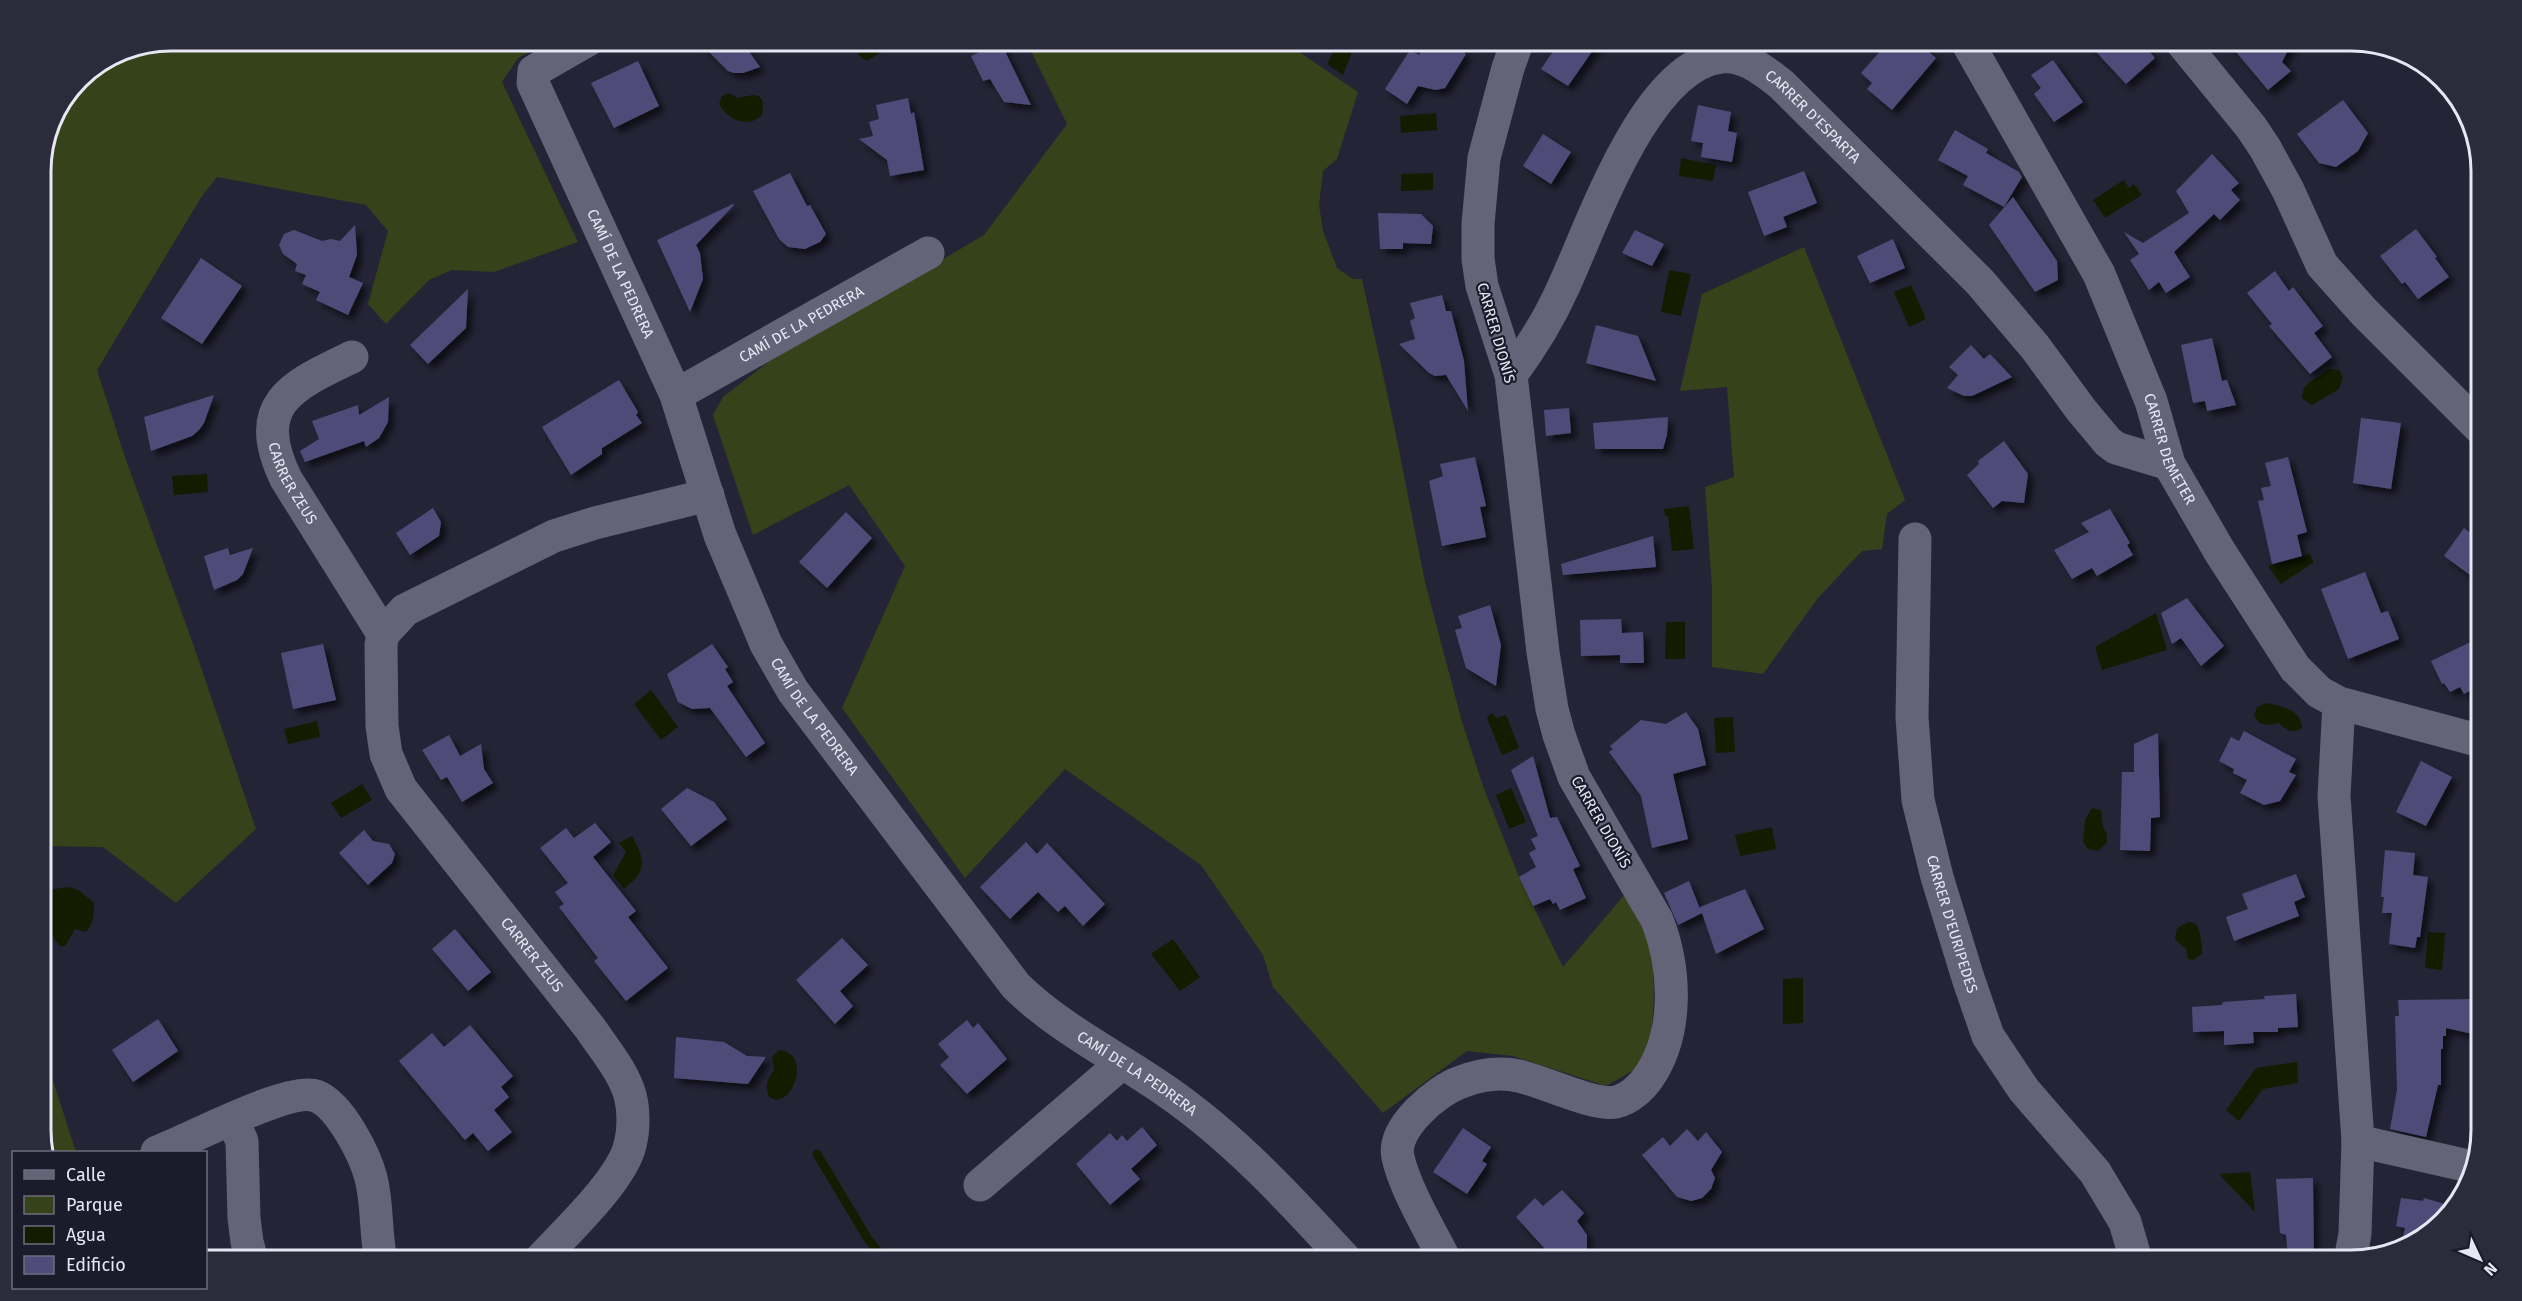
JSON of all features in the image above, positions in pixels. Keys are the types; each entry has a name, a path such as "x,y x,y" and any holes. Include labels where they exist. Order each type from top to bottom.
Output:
{"street":[{"name":"CAMÍ DE LA PEDRERA","path":"569,51 534,71 533,83 676,395 720,535 766,644 794,691 874,794 1016,986 1052,1017 1166,1091 1217,1129 1337,1250"},
{"name":"CARRER DIONÍS","path":"1440,1250 1405,1177 1397,1155 1400,1136 1409,1122 1445,1089 1488,1075 1518,1076 1600,1101 1616,1102 1641,1088 1660,1058 1670,1010 1671,980 1664,937 1652,911 1574,777 1552,709 1543,652 1511,375 1482,286 1478,259 1478,224 1484,158 1514,51"},
{"name":"CARRER DEMETER","path":"1972,51 2099,274 2151,401 2169,464 2226,561 2295,668 2319,692 2339,703 2471,738"},
{"path":"2189,51 2265,148 2288,190 2322,265 2371,319 2471,419"},
{"name":"CARRER D'ESPARTA","path":"1511,375 1540,334 1608,186 1651,108 1671,85 1693,69 1714,58 1735,57 1762,69 1781,84 1934,234 2018,326 2108,442 2116,448 2169,464"},
{"name":"CAMÍ DE LA PEDRERA","path":"676,395 928,253"},
{"name":"CARRER ZEUS","path":"352,357 314,375 291,390 275,414 272,438 276,460 286,478 383,634 381,645 382,726 386,754 401,789 590,1028 618,1070 630,1095 633,1114 630,1146 622,1163 604,1189 549,1250"},
{"path":"383,634 405,610 554,536 595,523 708,495"},
{"name":"CARRER D'EURIPEDES","path":"1915,539 1912,717 1918,800 1937,877 1968,978 1988,1036 2024,1090 2095,1172 2126,1222 2133,1250"},
{"path":"2339,703 2334,796 2358,1141 2355,1234 2352,1250"},
{"path":"980,1185 1122,1063"},
{"path":"159,1151 278,1101 302,1095 315,1095 345,1123 368,1166 375,1193 380,1250"},
{"path":"232,1119 242,1141 244,1218 250,1250"},
{"path":"2358,1141 2466,1165"}],"green space":[{"path":"163,51 531,51 518,58 502,82 578,242 494,272 452,270 429,280 386,324 368,304 388,231 366,205 217,177 202,196 97,370 126,460 191,638 256,829 176,903 103,847 51,846 51,163 57,132 67,111 86,86 104,71 132,57"},
{"path":"1031,51 1298,51 1358,92 1337,159 1323,171 1319,205 1323,231 1337,268 1353,279 1362,279 1425,582 1462,722 1483,786 1519,877 1563,967 1626,893 1653,952 1654,996 1651,1041 1639,1067 1606,1086 1513,1056 1467,1051 1383,1113 1273,987 1263,955 1201,865 1065,769 965,878 842,708 905,566 849,485 753,535 713,415 723,397 767,363 984,235 1067,124"},
{"path":"1804,247 1905,500 1887,514 1882,549 1862,551 1818,598 1763,674 1712,667 1712,587 1705,487 1734,477 1727,387 1680,391 1702,294"},
{"path":"51,1074 76,1151 53,1151"}],"water":[{"path":"857,51 881,51 868,60 862,58"},
{"path":"1334,51 1352,51 1343,75 1327,64"},
{"path":"729,93 738,98 753,95 760,97 763,107 762,115 745,122 733,118 719,104 722,96"},
{"path":"1436,113 1437,130 1401,133 1400,116"},
{"path":"1681,158 1716,165 1713,181 1679,176"},
{"path":"1433,173 1433,190 1401,191 1401,174"},
{"path":"2124,180 2129,188 2134,184 2142,195 2105,218 2093,200"},
{"path":"1669,270 1691,274 1681,316 1661,312"},
{"path":"1911,285 1926,319 1909,327 1894,292"},
{"path":"2328,369 2339,370 2343,378 2339,389 2312,405 2302,398 2305,387"},
{"path":"207,474 208,492 174,495 172,476"},
{"path":"1689,506 1694,549 1672,551 1668,516 1665,516 1664,509"},
{"path":"2310,554 2314,562 2281,584 2268,566"},
{"path":"2156,613 2167,650 2102,670 2095,647"},
{"path":"1666,622 1685,622 1685,659 1665,659"},
{"path":"651,690 678,727 661,740 634,704"},
{"path":"2266,703 2284,707 2294,713 2298,716 2302,728 2293,731 2279,723 2267,725 2259,723 2254,715 2257,707"},
{"path":"1491,713 1497,718 1506,715 1519,748 1502,755 1487,718"},
{"path":"1733,717 1735,752 1716,753 1714,718"},
{"path":"317,721 320,737 288,744 284,729"},
{"path":"362,784 372,800 341,818 331,803"},
{"path":"1511,788 1526,822 1509,829 1496,795"},
{"path":"2092,808 2101,810 2103,827 2107,834 2107,843 2098,851 2088,849 2083,842 2085,820"},
{"path":"1772,827 1776,849 1740,856 1735,835"},
{"path":"632,836 640,852 642,865 637,877 624,889 613,875 626,852 619,843"},
{"path":"69,887 80,891 94,903 90,926 86,932 75,929 65,946 60,946 51,935 51,891"},
{"path":"2188,922 2195,923 2201,942 2202,954 2193,960 2188,959 2186,949 2175,939 2177,928"},
{"path":"2428,932 2445,933 2442,970 2425,968"},
{"path":"1173,939 1200,977 1180,991 1151,954"},
{"path":"1803,978 1803,1023 1783,1024 1783,979"},
{"path":"779,1050 789,1053 795,1060 797,1070 791,1089 785,1096 777,1099 769,1097 767,1085 774,1069 772,1057"},
{"path":"2297,1062 2298,1083 2263,1089 2239,1121 2226,1110 2256,1068"},
{"path":"2250,1172 2255,1212 2219,1174"}],"building":[{"path":"708,51 749,51 760,67 743,73 728,71"},
{"path":"983,51 1005,51 1031,105 1004,102 990,79 983,81 971,56"},
{"path":"1409,51 1419,55 1421,51 1461,51 1466,54 1445,88 1436,90 1418,86 1407,104 1385,89"},
{"path":"1553,51 1592,51 1568,86 1541,69"},
{"path":"1880,51 1928,51 1936,58 1892,110 1867,89 1872,83 1861,73"},
{"path":"2095,51 2149,51 2155,58 2126,84"},
{"path":"2235,51 2288,51 2282,62 2291,71 2268,90"},
{"path":"2053,60 2083,102 2054,122 2034,94 2041,88 2031,75"},
{"path":"638,61 659,106 614,128 591,83"},
{"path":"908,98 911,114 914,112 924,170 890,176 887,160 859,139 873,136 869,122 879,119 876,105"},
{"path":"2343,100 2368,133 2358,151 2336,167 2319,163 2297,134"},
{"path":"1698,105 1731,112 1728,131 1737,133 1732,162 1701,157 1703,143 1691,141"},
{"path":"1955,130 1988,149 1986,153 2019,172 2022,177 2004,207 1963,185 1968,176 1938,160"},
{"path":"1543,134 1571,152 1551,184 1523,166"},
{"path":"2212,154 2239,183 2231,190 2240,200 2220,220 2214,214 2174,252 2190,277 2166,293 2159,282 2149,290 2130,260 2139,254 2124,232 2143,243 2189,213 2176,191"},
{"path":"1804,171 1817,203 1783,217 1787,227 1764,236 1748,192"},
{"path":"790,173 807,206 810,205 826,234 820,242 805,249 788,247 779,239 753,191"},
{"path":"2013,197 2057,261 2058,280 2035,292 1989,225"},
{"path":"733,204 696,245 700,253 703,279 690,312 657,240"},
{"path":"1378,213 1421,214 1433,226 1431,244 1403,243 1403,249 1380,249"},
{"path":"355,225 357,255 349,277 363,283 348,315 316,300 320,292 302,284 306,275 295,271 297,264 283,254 279,245 284,234 294,230 322,241 331,239 340,241"},
{"path":"2416,229 2449,277 2418,299 2405,282 2402,284 2380,256"},
{"path":"1635,230 1664,244 1652,266 1622,253"},
{"path":"1893,239 1905,268 1870,283 1857,256"},
{"path":"201,258 242,286 202,344 161,318"},
{"path":"2275,271 2289,291 2293,287 2323,326 2314,333 2332,357 2310,374 2269,326 2272,324 2247,293"},
{"path":"468,289 466,328 428,364 410,345"},
{"path":"1442,295 1446,311 1451,311 1464,361 1468,411 1446,375 1435,376 1429,373 1399,344 1415,339 1410,321 1415,318 1410,303"},
{"path":"1596,325 1638,336 1656,381 1586,363"},
{"path":"2212,338 2222,381 2227,380 2236,405 2207,411 2205,401 2193,403 2181,345"},
{"path":"1971,345 1984,359 1990,354 2012,377 1972,396 1964,396 1947,388 1958,375 1949,367"},
{"path":"619,380 642,423 602,448 602,454 571,475 542,427"},
{"path":"214,395 204,423 199,430 192,436 151,451 144,417"},
{"path":"389,397 388,422 379,438 366,447 364,441 305,462 300,451 319,439 312,421 358,405 359,415"},
{"path":"1569,408 1571,433 1546,436 1544,410"},
{"path":"1668,417 1663,449 1595,449 1593,423"},
{"path":"2361,418 2401,423 2391,489 2353,483"},
{"path":"2004,441 2028,474 2024,503 2002,501 1993,508 1967,475 1979,464 1978,461"},
{"path":"1475,457 1486,506 1480,507 1486,537 1442,546 1429,481 1443,476 1440,464"},
{"path":"2288,457 2307,532 2297,535 2302,556 2272,564 2258,501 2264,500 2261,488 2271,486 2265,463"},
{"path":"433,508 441,522 439,536 410,555 396,533"},
{"path":"2110,509 2130,543 2127,545 2133,555 2097,576 2092,568 2072,579 2054,550 2089,532 2081,523"},
{"path":"846,512 872,538 827,588 799,562"},
{"path":"2464,528 2471,533 2471,576 2444,556"},
{"path":"1653,536 1656,567 1563,575 1561,564"},
{"path":"228,548 230,555 253,548 243,574 237,580 214,590 204,556"},
{"path":"2365,572 2381,613 2388,611 2399,639 2348,659 2321,589"},
{"path":"2187,598 2224,646 2201,666 2181,638 2172,644 2161,613"},
{"path":"1490,605 1501,645 1496,686 1466,668 1455,630 1462,628 1458,616"},
{"path":"1621,619 1622,633 1643,632 1644,663 1620,663 1620,655 1581,656 1580,620"},
{"path":"2471,642 2471,690 2464,694 2460,687 2450,692 2444,683 2442,684 2431,661"},
{"path":"323,644 336,700 293,709 281,653"},
{"path":"712,644 728,667 725,669 733,682 727,686 765,743 746,757 710,708 692,709 678,702 667,674"},
{"path":"1686,712 1698,729 1706,765 1673,774 1688,839 1652,848 1641,796 1609,752 1613,749 1610,746 1641,720 1666,724"},
{"path":"2244,731 2296,759 2289,772 2296,775 2280,801 2264,805 2240,793 2247,780 2233,773 2234,769 2219,761 2231,737 2239,741"},
{"path":"2158,733 2160,817 2151,818 2150,851 2120,850 2122,772 2134,772 2134,744"},
{"path":"449,735 460,756 481,744 484,769 493,783 462,802 447,777 441,780 422,750"},
{"path":"1533,756 1550,818 1557,817 1580,866 1573,869 1586,898 1560,910 1556,902 1553,904 1550,899 1533,906 1519,877 1536,867 1529,853 1536,849 1531,839 1538,836 1511,770"},
{"path":"2421,761 2452,777 2426,826 2396,812"},
{"path":"687,788 714,802 727,819 691,846 661,809"},
{"path":"595,823 611,842 593,857 636,911 628,917 668,968 626,1001 594,961 598,958 559,907 564,904 555,892 568,883 540,848 566,828 574,838"},
{"path":"364,830 373,841 389,844 395,854 392,863 368,885 339,853"},
{"path":"1026,842 1037,854 1047,843 1105,904 1083,926 1065,906 1058,912 1038,892 1010,919 980,887"},
{"path":"2385,850 2415,853 2413,875 2428,877 2420,937 2417,937 2415,948 2389,944 2392,913 2382,913 2384,897 2381,897"},
{"path":"2296,874 2305,897 2294,902 2299,916 2234,941 2226,917 2248,909 2242,894"},
{"path":"1689,881 1700,909 1700,907 1745,889 1764,929 1716,954 1702,913 1678,925 1664,893"},
{"path":"455,929 491,972 468,991 432,949"},
{"path":"842,938 868,965 840,991 853,1006 835,1024 796,980"},
{"path":"2296,994 2298,1027 2278,1028 2278,1032 2253,1032 2254,1043 2224,1045 2224,1031 2193,1032 2192,1007 2265,999 2264,996"},
{"path":"2471,999 2471,1034 2446,1028 2446,1036 2443,1036 2441,1085 2438,1085 2426,1137 2390,1129 2397,1090 2395,1016 2399,1016 2398,1000"},
{"path":"158,1019 178,1051 133,1082 112,1050"},
{"path":"967,1020 973,1028 978,1023 1007,1059 967,1094 940,1065 949,1057 938,1044"},
{"path":"470,1025 513,1076 501,1087 509,1097 494,1110 512,1132 488,1151 473,1133 465,1140 399,1061 432,1033 444,1047"},
{"path":"676,1037 724,1042 747,1056 766,1057 748,1084 674,1078"},
{"path":"1142,1127 1157,1145 1131,1169 1140,1179 1110,1205 1076,1164 1110,1133 1117,1141 1122,1135 1127,1141"},
{"path":"1463,1128 1491,1147 1482,1161 1487,1164 1467,1194 1433,1172"},
{"path":"1687,1129 1698,1141 1706,1132 1722,1152 1711,1170 1715,1178 1711,1189 1702,1198 1691,1201 1677,1197 1642,1155 1663,1137 1670,1146"},
{"path":"2313,1178 2314,1250 2287,1250 2286,1235 2280,1233 2276,1179"},
{"path":"1562,1190 1584,1213 1577,1221 1587,1235 1587,1249 1546,1250 1516,1217 1535,1198 1543,1206"},
{"path":"2401,1198 2423,1201 2424,1198 2445,1204 2418,1230 2404,1238 2405,1228 2396,1226"}],"waterway":[{"path":"817,1154 877,1250"}]}
